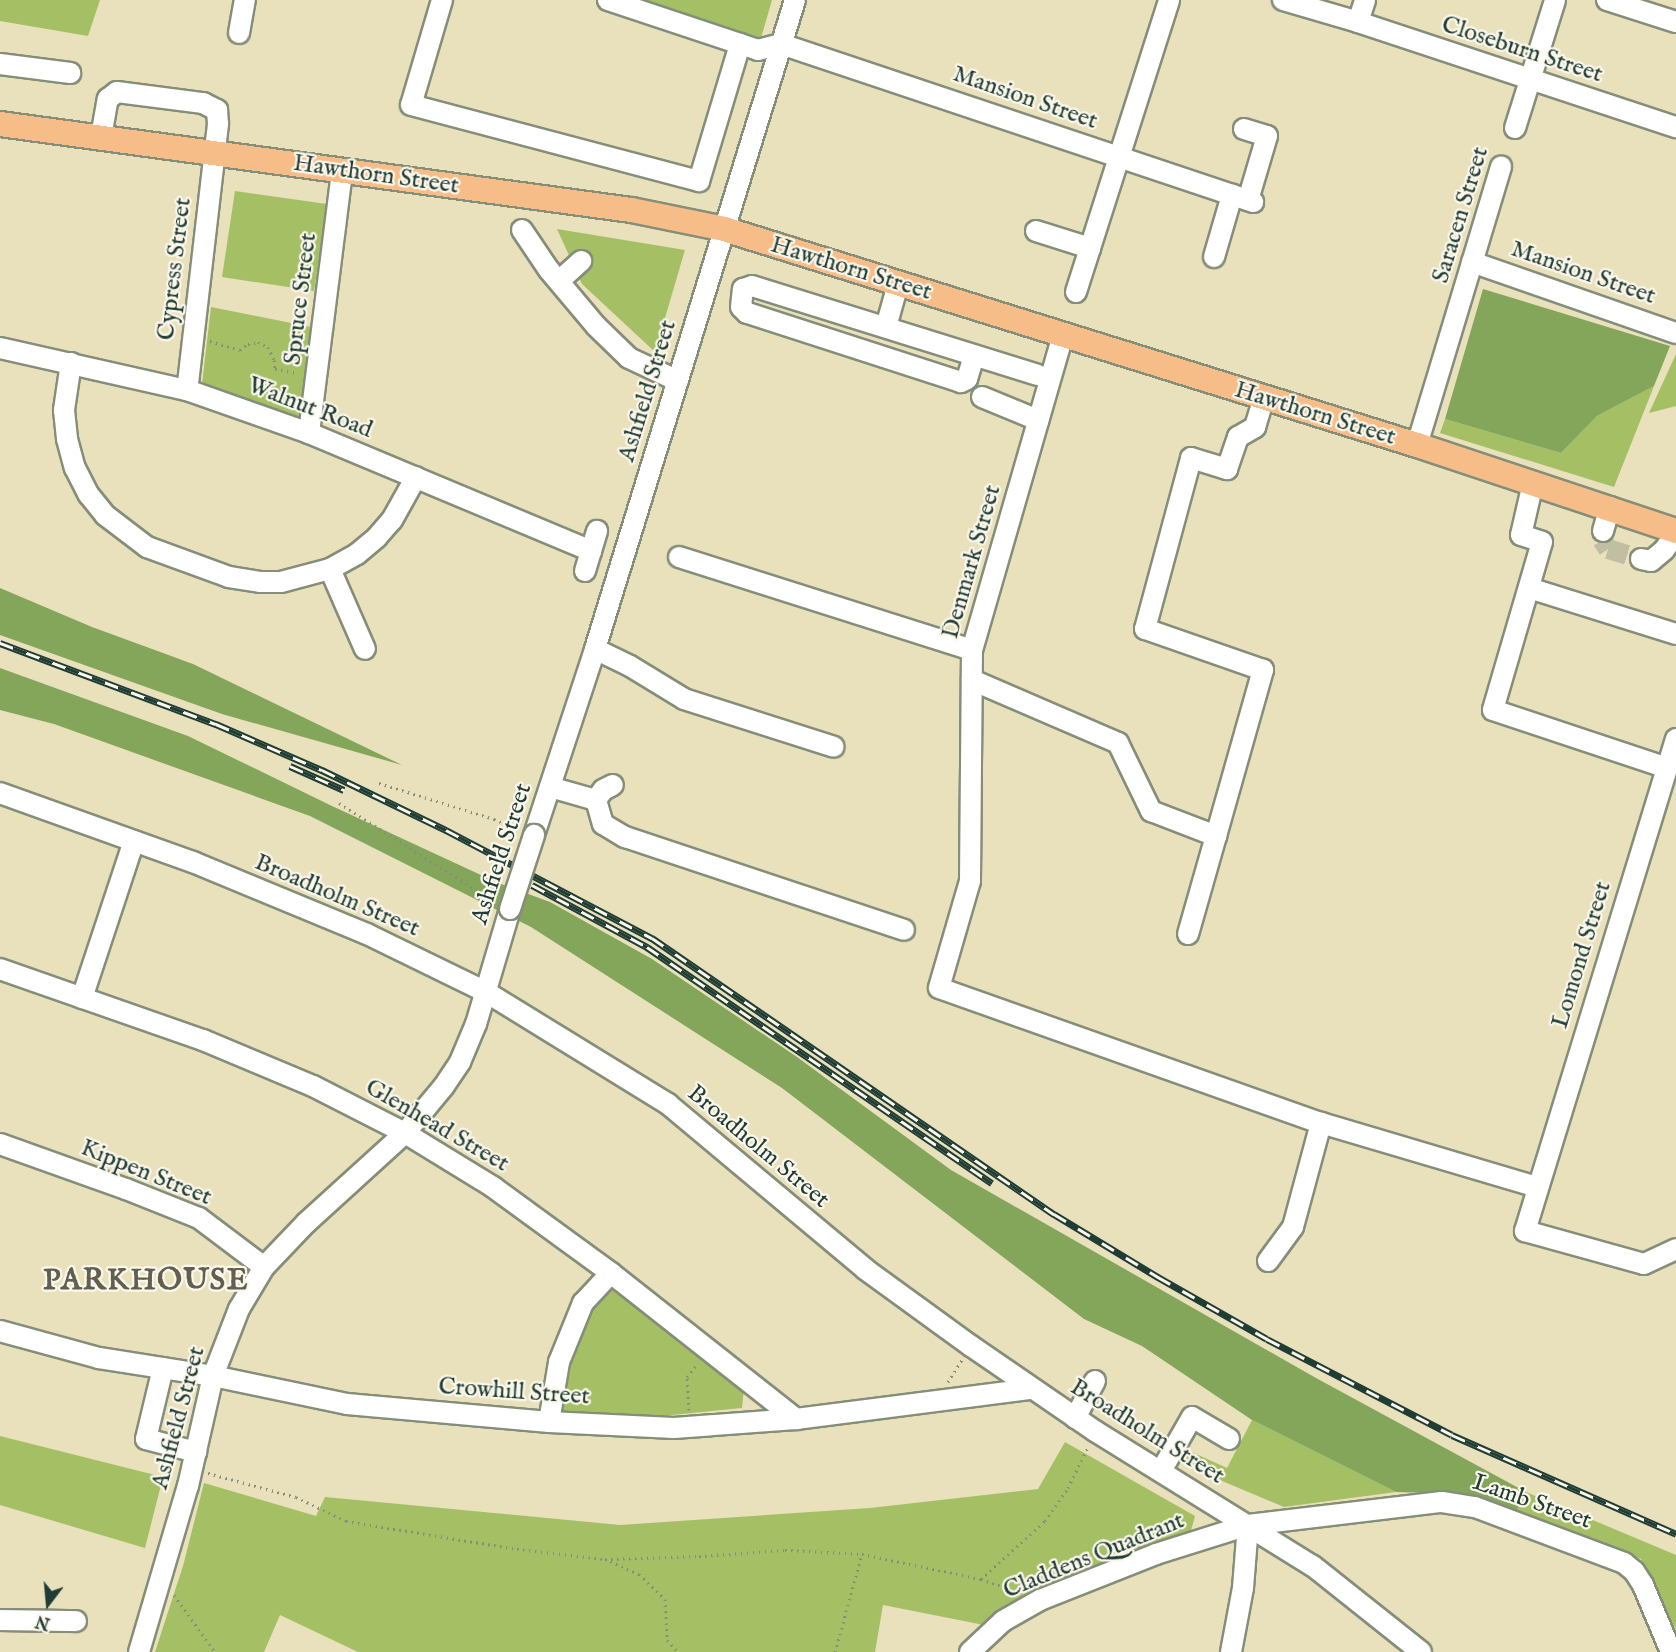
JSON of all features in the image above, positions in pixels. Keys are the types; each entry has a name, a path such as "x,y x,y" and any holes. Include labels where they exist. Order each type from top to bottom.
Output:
{"main road":[{"name":"Hawthorn Street","path":"0,124 631,210 724,229 1610,507 1676,532"}],"street":[{"path":"239,33 245,0"},
{"path":"442,0 411,105 699,181 740,44"},
{"path":"608,0 758,50 781,44"},
{"name":"Ashfield Street","path":"139,1652 192,1469 213,1376 239,1309 264,1267 306,1223 405,1133 460,1062 486,992 510,909 595,649 795,0"},
{"path":"1076,291 1169,0"},
{"name":"Closeburn Street","path":"1283,0 1358,22 1530,81 1676,127"},
{"path":"1358,22 1365,0"},
{"name":"Saracen Street","path":"1515,128 1555,0"},
{"path":"1607,0 1676,22"},
{"name":"Mansion Street","path":"781,44 1244,199"},
{"path":"0,64 70,73"},
{"name":"Cypress Street","path":"100,137 108,99 117,92 203,103 214,107 218,116 187,390"},
{"path":"1214,257 1244,199 1267,136 1244,129"},
{"name":"Saracen Street","path":"1418,446 1501,166"},
{"name":"Spruce Street","path":"309,433 318,376 342,171"},
{"path":"522,230 559,281 596,326 629,358 678,381"},
{"path":"1036,231 1090,248"},
{"path":"559,281 581,261"},
{"name":"Mansion Street","path":"1473,262 1668,330"},
{"path":"886,327 898,284"},
{"path":"974,356 967,379 961,382 747,313 742,310 743,289 752,286 1037,375"},
{"name":"Denmark Street","path":"1063,335 972,650 969,881 939,988 1321,1123"},
{"name":"Walnut Road","path":"0,348 187,390 309,433 591,551"},
{"path":"71,363 64,410 67,439 75,468 89,495 105,515 147,547 229,577 260,582 281,582 330,569 357,554 377,537 392,520 416,477"},
{"path":"982,397 1038,420"},
{"path":"1188,934 1263,670 1145,629 1191,458 1227,469 1238,437 1255,427 1263,398"},
{"path":"1533,483 1521,535 1542,542 1493,710 1668,780"},
{"path":"1603,531 1610,507"},
{"path":"585,571 597,531"},
{"path":"1641,560 1651,561 1664,550 1676,532"},
{"path":"679,557 972,650"},
{"path":"330,569 365,649"},
{"path":"1529,588 1676,634"},
{"path":"595,649 630,666 684,699 834,747"},
{"path":"972,680 1118,742 1151,811 1216,836"},
{"name":"Lomond Street","path":"1676,739 1668,780 1537,1187 1525,1231 1644,1264 1676,1248"},
{"path":"596,800 603,790 613,785"},
{"path":"550,787 596,800"},
{"name":"Broadholm Street","path":"0,793 193,862 367,934 486,992 668,1104 865,1269 1030,1389 1332,1580 1421,1652"},
{"path":"596,800 603,824 625,837 904,930"},
{"path":"82,998 134,841"},
{"name":"Glenhead Street","path":"0,969 202,1040 313,1086 405,1133 493,1187 611,1273 796,1419"},
{"path":"1268,1261 1293,1227 1321,1123 1537,1187"},
{"name":"Kippen Street","path":"0,1144 199,1218 264,1267"},
{"path":"549,1422 559,1362 584,1303 611,1273"},
{"name":"Crowhill Street","path":"0,1331 99,1358 213,1376 347,1404 549,1422 691,1427 796,1419 1030,1389"},
{"path":"163,1368 146,1439 192,1469"},
{"path":"1075,1418 1095,1381"},
{"path":"1161,1471 1192,1417 1229,1439"},
{"name":"Lamb Street","path":"1248,1526 1442,1502 1475,1507 1624,1563 1634,1571 1643,1585 1671,1652"},
{"path":"1231,1652 1241,1598 1248,1526"},
{"name":"Claddens Quadrant","path":"970,1652 1003,1621 1040,1600 1156,1554 1248,1526"},
{"path":"0,1620 76,1621"}],"path":[{"path":"193,336 240,350 248,344 258,342 268,347 274,360 274,369 318,376"},
{"path":"379,783 494,819 534,835"},
{"path":"339,803 460,881 510,909"},
{"path":"936,1401 971,1346"},
{"path":"691,1427 687,1377 709,1350"},
{"path":"981,1579 1045,1521 1068,1488 1095,1431"},
{"path":"192,1469 296,1497 346,1521 517,1549 605,1559 785,1550 862,1554 981,1579 1040,1600"},
{"path":"835,1652 862,1554"},
{"path":"605,1559 639,1574 665,1599 667,1640 678,1652"},
{"path":"164,1570 215,1652"}],"green space":[{"path":"0,0 100,0 88,36 0,21"},
{"path":"635,0 772,0 761,38"},
{"path":"235,191 327,204 314,291 222,277"},
{"path":"557,229 685,250 655,352 582,284"},
{"path":"1483,289 1670,346 1654,386 1597,416 1561,453 1445,419"},
{"path":"211,307 311,327 304,420 202,384"},
{"path":"1676,354 1676,406 1649,413"},
{"path":"1654,386 1614,487 1440,433 1445,419 1561,453 1597,416"},
{"path":"0,588 92,627 193,664 402,765 222,714 0,635"},
{"path":"0,668 188,736 496,882 550,902 652,959 797,1057 951,1170 1316,1378 1526,1492 1516,1512 1471,1494 1396,1492 1252,1420 1142,1346 1084,1319 782,1088 531,927 310,816 54,724 0,710"},
{"path":"607,1283 744,1388 742,1408 672,1415 594,1416 557,1410 562,1366 584,1315"},
{"path":"1252,1420 1396,1492 1284,1507 1215,1478 1176,1456 1185,1449 1227,1468"},
{"path":"0,1436 163,1477 145,1548 0,1505"},
{"path":"1065,1442 1195,1516 1189,1538 1032,1592 984,1625 883,1605 875,1652 358,1652 280,1615 264,1652 155,1652 183,1566 204,1483 316,1516 325,1497 620,1525 870,1508 1038,1489"},
{"path":"1526,1492 1676,1555 1676,1630 1641,1559 1516,1512"}],"tunnel":[{"path":"1603,531 1602,540 1608,549 1641,559"}],"railway":[{"path":"0,643 216,724 322,770 446,830 652,938 1054,1214 1158,1277 1267,1339 1452,1435 1676,1534"},
{"path":"290,766 344,790"},
{"path":"532,885 647,947 992,1183"}],"district":[{"name":"PARKHOUSE","path":"146,1281"}]}
